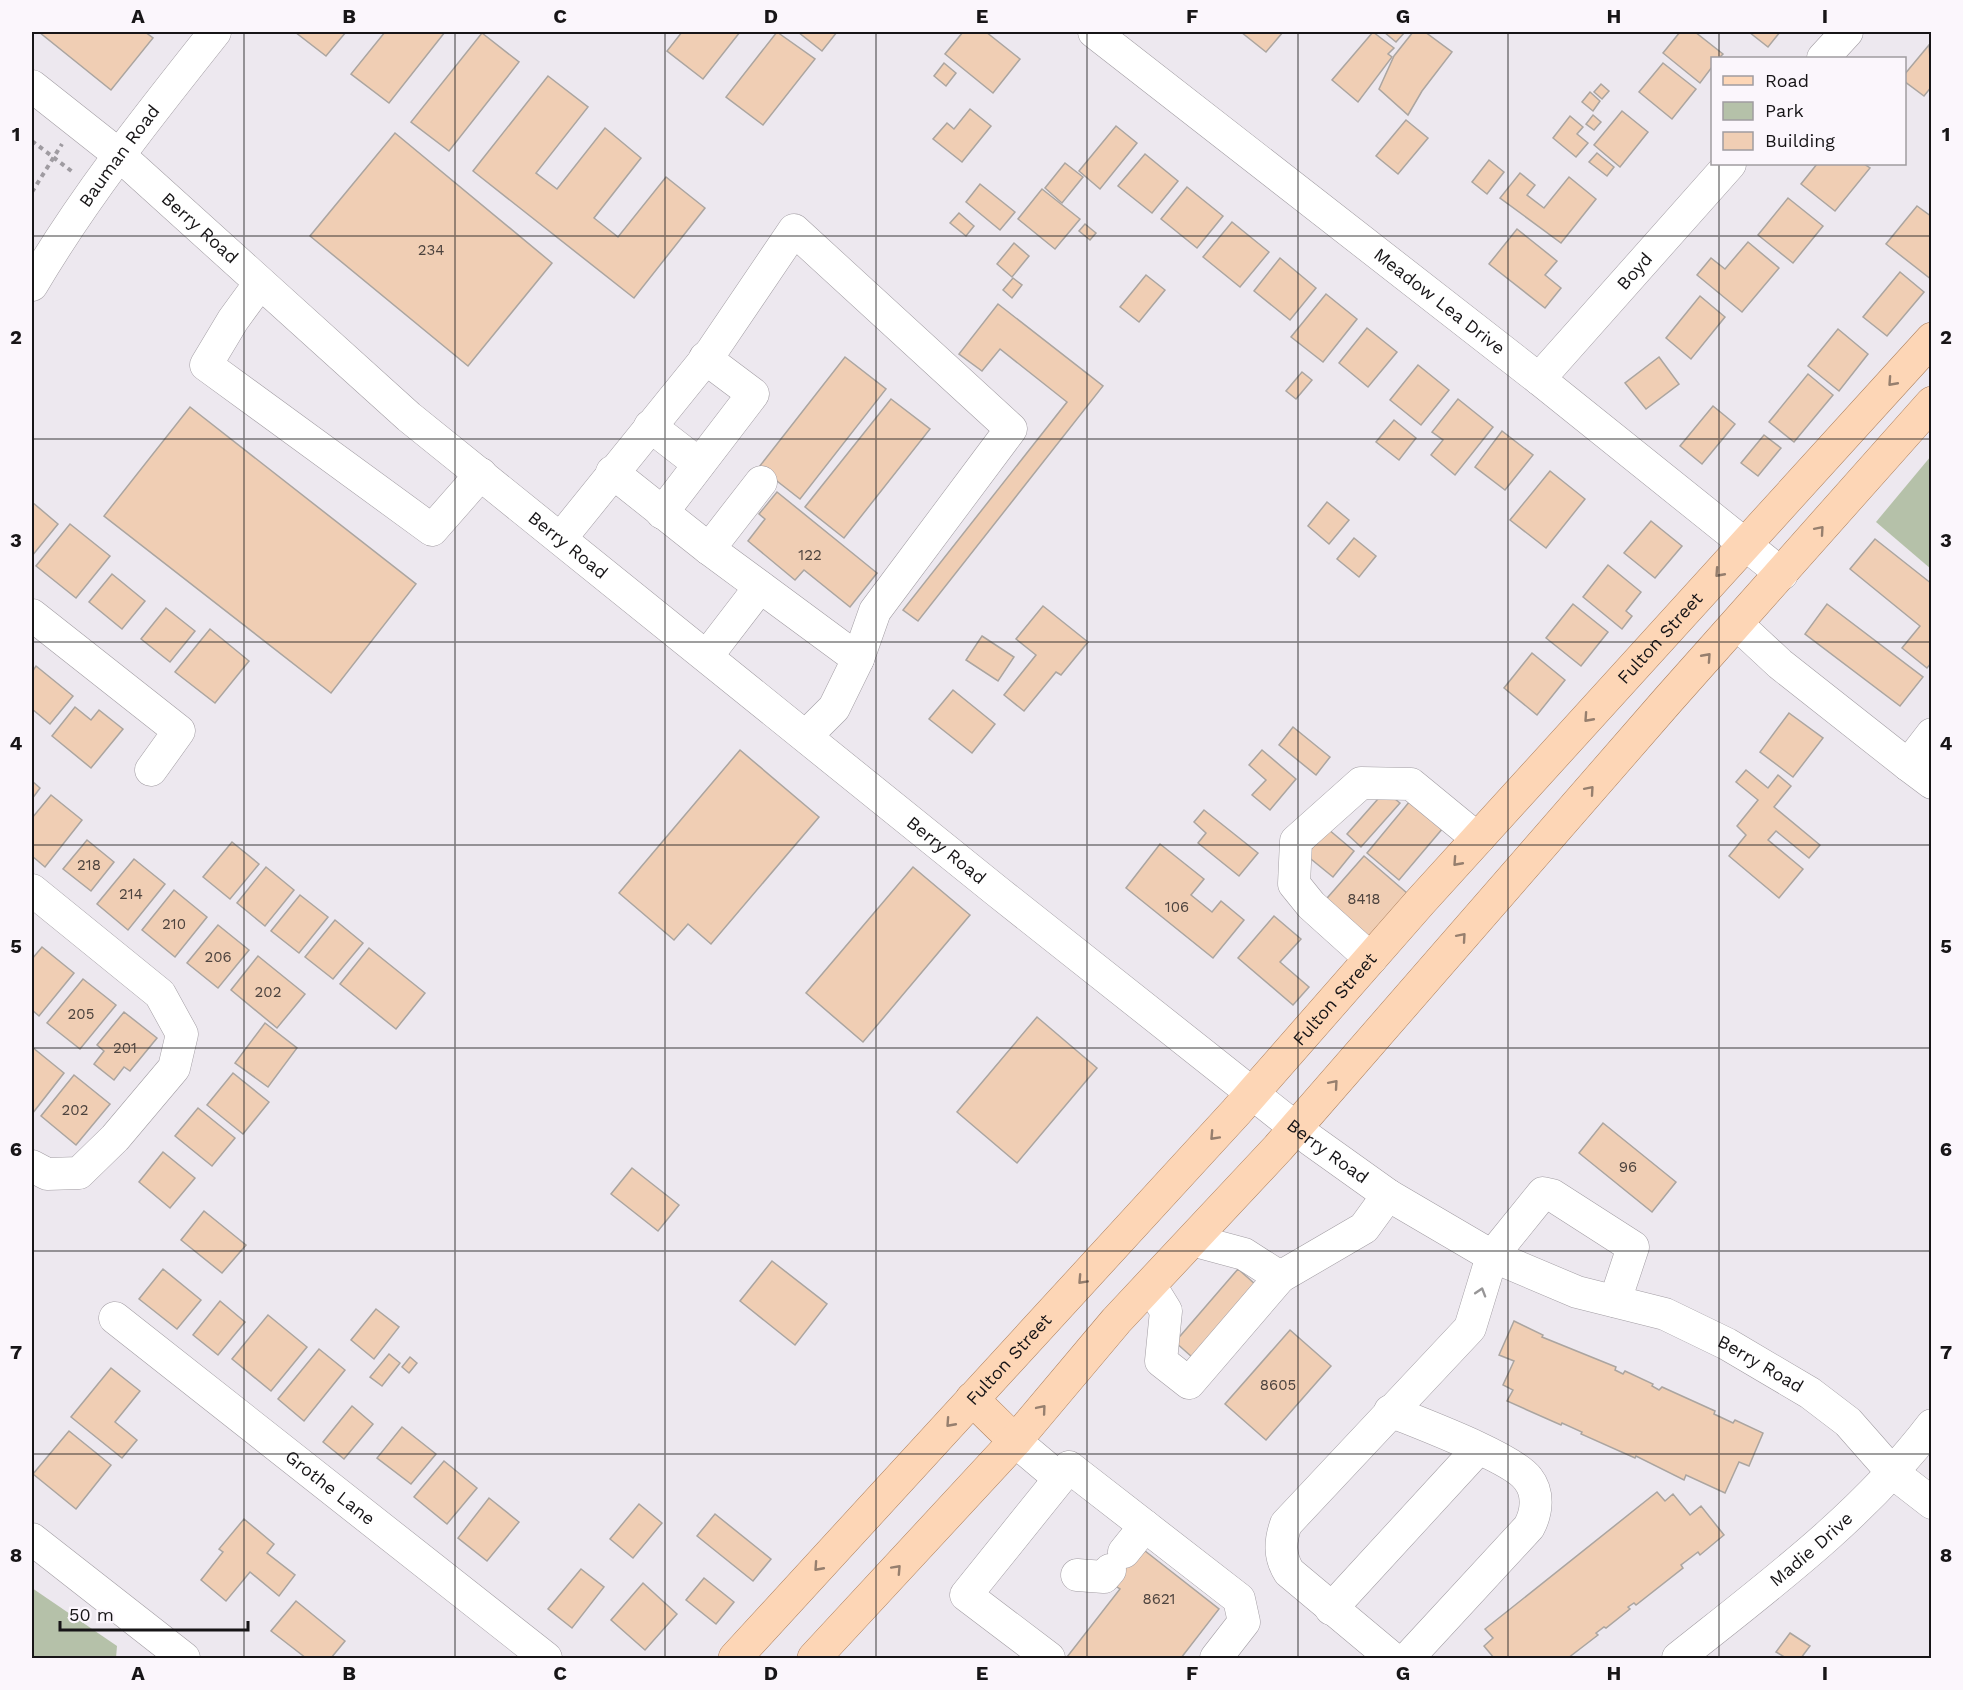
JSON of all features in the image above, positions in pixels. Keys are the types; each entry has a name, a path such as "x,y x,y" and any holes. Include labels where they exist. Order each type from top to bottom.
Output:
{"main road":[{"name":"Fulton Street","path":"735,1659 1252,1093 1478,839 1932,339"},
{"path":"814,1659 1015,1441 1116,1321 1296,1128 1932,403"},
{"path":"972,1399 1015,1441"}],"street":[{"name":"Bauman Road","path":"32,285 69,223 118,153 215,32"},
{"name":"Meadow Lea Drive","path":"1094,32 1539,379 1782,574"},
{"path":"1824,57 1847,32"},
{"name":"Berry Road","path":"32,86 118,153 409,417 1296,1128 1388,1195 1492,1256 1576,1292 1615,1300 1675,1319 1727,1344 1810,1393 1848,1422 1892,1472 1932,1503"},
{"name":"Boyd","path":"1539,379 1729,165"},
{"path":"561,538 705,358 795,230 1011,429 875,611 858,659 834,708 806,736"},
{"path":"260,283 233,320 206,365 432,530 481,474"},
{"path":"662,513 753,394 705,358"},
{"path":"650,426 699,464"},
{"path":"612,472 709,549 858,659"},
{"path":"709,549 761,482"},
{"path":"707,656 760,587"},
{"path":"32,615 179,731 151,770"},
{"path":"1737,624 1780,664 1920,774 1932,734"},
{"path":"1371,958 1311,905 1294,884 1296,841 1360,783 1411,784 1478,839"},
{"path":"32,891 160,994 182,1034 174,1068 115,1138 79,1173 39,1170"},
{"path":"1392,1659 1289,1572 1281,1555 1282,1537 1292,1516 1470,1328 1492,1256 1540,1196 1546,1192 1633,1247 1615,1300"},
{"path":"1150,1285 1166,1311 1161,1360 1189,1383 1280,1277 1364,1228 1388,1195"},
{"path":"1192,1240 1244,1254 1280,1277"},
{"name":"Grothe Lane","path":"115,1318 546,1659"},
{"path":"1390,1411 1511,1464 1528,1479 1535,1496 1533,1519 1529,1527 1408,1659"},
{"name":"Madie Drive","path":"1678,1659 1789,1570 1841,1524 1892,1472 1932,1425"},
{"path":"1015,1441 1059,1478"},
{"path":"1331,1609 1478,1449"},
{"path":"1049,1659 966,1594 1069,1467 1239,1599 1244,1622 1216,1659"},
{"path":"1077,1575 1104,1577 1145,1526"},
{"path":"32,1539 184,1659"}],"path":[{"path":"32,141 80,176"},
{"path":"32,192 51,157 63,141"}],"green space":[{"path":"1931,456 1931,569 1876,522"},
{"path":"32,1588 117,1646 116,1658 32,1658"}],"building":[{"path":"39,32 145,32 153,38 111,90"},
{"path":"295,32 346,32 326,56"},
{"path":"385,32 445,32 389,103 351,74"},
{"path":"682,32 740,32 703,79 667,51"},
{"path":"777,32 815,59 763,125 726,97"},
{"path":"798,32 837,32 822,51"},
{"path":"963,32 986,32 1020,59 993,93 945,54"},
{"path":"1241,32 1283,32 1266,52"},
{"path":"1373,32 1394,48 1388,54 1392,57 1358,102 1332,80"},
{"path":"1384,32 1405,32 1396,42"},
{"path":"1413,32 1425,32 1452,52 1422,91 1408,115 1379,89 1394,56"},
{"path":"1680,32 1695,32 1723,54 1720,57 1711,57 1711,68 1700,83 1663,53"},
{"path":"1749,32 1780,32 1768,47"},
{"path":"482,33 519,62 449,151 411,122"},
{"path":"1929,45 1932,86 1924,96 1906,82 1906,73"},
{"path":"944,63 956,73 946,86 934,76"},
{"path":"1663,63 1696,89 1672,119 1639,92"},
{"path":"548,76 588,107 536,173 557,189 605,128 641,158 594,218 618,237 666,177 705,208 634,298 473,171"},
{"path":"1601,84 1609,91 1602,99 1594,92"},
{"path":"1590,92 1600,101 1593,111 1582,102"},
{"path":"970,109 991,126 962,162 933,139 947,123 954,129"},
{"path":"1622,111 1648,132 1620,167 1594,145"},
{"path":"1593,115 1601,122 1594,130 1586,124"},
{"path":"1570,116 1583,127 1577,134 1588,143 1576,157 1553,138"},
{"path":"1406,120 1428,138 1398,174 1376,156"},
{"path":"1116,126 1137,143 1100,189 1079,171"},
{"path":"395,133 552,263 468,366 310,236"},
{"path":"1597,153 1614,167 1607,176 1589,162"},
{"path":"1145,154 1178,181 1152,213 1118,186"},
{"path":"1489,160 1504,172 1487,194 1472,182"},
{"path":"1065,163 1083,177 1062,203 1045,188"},
{"path":"1816,165 1866,165 1870,168 1835,211 1801,184"},
{"path":"1520,173 1535,185 1527,195 1544,208 1569,177 1596,199 1561,243 1500,198"},
{"path":"980,184 1015,212 1000,230 966,202"},
{"path":"1187,187 1223,216 1197,248 1161,219"},
{"path":"1042,189 1080,219 1055,249 1018,219"},
{"path":"1788,198 1823,226 1793,263 1758,235"},
{"path":"1917,206 1932,217 1932,280 1886,244"},
{"path":"959,213 974,226 966,236 950,223"},
{"path":"1232,222 1269,252 1240,287 1203,257"},
{"path":"1085,224 1096,233 1090,240 1079,231"},
{"path":"1517,229 1557,261 1545,275 1561,288 1545,308 1489,264"},
{"path":"1748,242 1779,268 1742,312 1697,275 1711,258 1725,269"},
{"path":"1014,243 1029,256 1012,277 997,264"},
{"path":"1280,258 1316,288 1290,320 1254,291"},
{"path":"1900,272 1924,292 1887,336 1863,317"},
{"path":"1146,275 1165,290 1139,322 1120,307"},
{"path":"1013,278 1022,285 1012,298 1003,290"},
{"path":"1326,294 1357,319 1323,362 1291,337"},
{"path":"1700,296 1725,317 1691,359 1666,338"},
{"path":"998,304 1103,386 918,621 903,610 1067,402 1000,349 982,371 959,354"},
{"path":"1367,328 1397,352 1368,387 1339,363"},
{"path":"1838,329 1868,354 1839,391 1808,366"},
{"path":"845,357 886,389 800,499 759,467"},
{"path":"1659,357 1679,384 1646,409 1625,383"},
{"path":"1418,365 1449,390 1421,425 1390,400"},
{"path":"1302,372 1312,380 1296,399 1286,391"},
{"path":"1808,374 1833,395 1794,442 1769,422"},
{"path":"891,399 930,429 844,538 805,507"},
{"path":"1458,399 1493,427 1455,475 1431,455 1443,440 1432,432"},
{"path":"1713,406 1735,424 1702,464 1680,446"},
{"path":"190,407 416,584 331,693 104,516"},
{"path":"1394,420 1416,438 1399,460 1376,442"},
{"path":"1502,431 1533,455 1505,490 1475,467"},
{"path":"1764,435 1781,448 1758,476 1741,463"},
{"path":"1550,471 1585,499 1546,548 1510,520"},
{"path":"777,492 877,573 850,607 804,570 795,580 748,541 765,519 759,514"},
{"path":"32,502 58,524 32,556"},
{"path":"1327,502 1349,520 1329,544 1308,526"},
{"path":"1651,521 1682,546 1655,578 1624,553"},
{"path":"70,524 110,556 76,598 36,566"},
{"path":"1354,538 1376,556 1359,577 1337,559"},
{"path":"1875,539 1932,584 1932,662 1927,668 1902,648 1920,626 1850,569"},
{"path":"1608,565 1641,592 1626,611 1632,616 1622,629 1583,597"},
{"path":"112,574 145,601 122,629 89,602"},
{"path":"1573,604 1608,632 1581,666 1546,638"},
{"path":"1827,604 1923,677 1900,706 1805,634"},
{"path":"1043,606 1088,642 1061,675 1056,672 1024,711 1004,695 1036,655 1016,639"},
{"path":"166,608 195,631 170,662 141,639"},
{"path":"210,629 249,661 215,703 175,672"},
{"path":"982,636 1014,657 998,681 966,660"},
{"path":"1532,653 1565,680 1537,715 1504,688"},
{"path":"36,666 73,696 50,724 32,709 32,672"},
{"path":"953,690 995,724 972,753 929,719"},
{"path":"75,707 91,720 99,710 123,729 91,768 52,736"},
{"path":"1789,713 1823,738 1793,777 1760,752"},
{"path":"1293,727 1330,757 1316,775 1279,745"},
{"path":"740,750 819,817 711,944 688,924 674,940 619,893"},
{"path":"1262,750 1296,779 1270,810 1252,795 1266,780 1249,765"},
{"path":"1746,770 1768,788 1778,775 1791,786 1774,807 1820,845 1809,858 1776,831 1768,840 1803,869 1779,898 1729,856 1746,835 1737,826 1758,800 1736,782"},
{"path":"32,781 40,788 32,799"},
{"path":"1385,791 1400,803 1361,847 1347,834"},
{"path":"51,795 82,820 45,867 32,856 32,818"},
{"path":"1410,801 1443,828 1399,880 1367,853"},
{"path":"1204,810 1258,853 1239,876 1198,843 1206,833 1194,822"},
{"path":"1328,829 1354,851 1333,877 1306,855"},
{"path":"87,840 114,862 91,891 63,869"},
{"path":"232,842 259,864 230,899 203,877"},
{"path":"1160,844 1204,879 1191,895 1212,912 1221,901 1244,920 1213,958 1126,888"},
{"path":"1364,856 1407,893 1365,943 1321,905"},
{"path":"134,859 165,884 128,930 97,904"},
{"path":"266,867 294,890 265,926 237,903"},
{"path":"913,867 970,915 863,1042 806,993"},
{"path":"174,890 207,917 175,957 142,930"},
{"path":"300,895 328,917 299,953 271,931"},
{"path":"1274,916 1301,939 1280,962 1309,987 1293,1005 1238,958"},
{"path":"335,920 363,943 333,979 305,957"},
{"path":"218,925 249,950 218,988 187,963"},
{"path":"42,947 74,973 39,1016 32,1010 32,959"},
{"path":"369,948 425,993 396,1029 340,984"},
{"path":"258,956 305,994 277,1028 231,990"},
{"path":"83,979 116,1005 80,1049 47,1023"},
{"path":"124,1012 157,1038 130,1071 124,1067 114,1080 94,1064 104,1051 97,1045"},
{"path":"1037,1017 1097,1068 1017,1163 957,1112"},
{"path":"265,1023 297,1048 268,1087 235,1063"},
{"path":"32,1047 64,1073 32,1114"},
{"path":"233,1073 269,1102 243,1134 207,1105"},
{"path":"74,1075 110,1104 76,1145 41,1116"},
{"path":"198,1108 235,1138 212,1166 175,1136"},
{"path":"1603,1123 1676,1182 1652,1212 1579,1153"},
{"path":"163,1152 195,1178 170,1208 139,1182"},
{"path":"632,1168 679,1205 658,1231 611,1194"},
{"path":"204,1211 246,1245 222,1273 181,1240"},
{"path":"772,1261 827,1304 795,1345 740,1301"},
{"path":"163,1269 201,1300 177,1329 139,1299"},
{"path":"1238,1269 1255,1284 1192,1357 1175,1342"},
{"path":"220,1301 245,1322 218,1355 193,1335"},
{"path":"376,1309 399,1327 374,1359 351,1340"},
{"path":"268,1315 307,1347 271,1391 232,1359"},
{"path":"1514,1321 1543,1335 1542,1337 1616,1367 1615,1370 1623,1374 1625,1371 1653,1384 1652,1386 1659,1390 1662,1387 1715,1411 1714,1414 1733,1423 1735,1420 1763,1433 1749,1466 1739,1462 1725,1493 1686,1475 1684,1480 1636,1456 1635,1458 1562,1423 1561,1425 1507,1401 1513,1390 1503,1385 1514,1361 1499,1355"},
{"path":"1290,1330 1331,1366 1266,1440 1225,1404"},
{"path":"319,1349 345,1370 304,1421 278,1399"},
{"path":"389,1354 400,1363 382,1386 370,1377"},
{"path":"410,1357 417,1363 409,1373 402,1367"},
{"path":"111,1368 140,1391 115,1422 137,1440 122,1458 71,1417"},
{"path":"352,1406 373,1424 344,1459 323,1442"},
{"path":"402,1427 436,1454 411,1484 377,1458"},
{"path":"69,1431 111,1465 76,1509 33,1474"},
{"path":"444,1461 477,1488 447,1524 414,1497"},
{"path":"1657,1492 1665,1501 1673,1494 1690,1515 1701,1506 1724,1535 1700,1555 1698,1552 1681,1565 1683,1568 1636,1605 1634,1603 1628,1607 1630,1609 1596,1633 1598,1635 1568,1658 1494,1658 1484,1646 1493,1638 1485,1629"},
{"path":"489,1498 519,1522 487,1561 458,1538"},
{"path":"639,1504 662,1523 633,1558 610,1539"},
{"path":"715,1514 771,1559 753,1581 697,1536"},
{"path":"244,1519 274,1544 267,1553 295,1575 279,1596 250,1572 226,1601 201,1580 223,1552 219,1549"},
{"path":"1140,1547 1219,1609 1181,1658 1067,1657 1120,1589 1111,1583"},
{"path":"581,1569 604,1587 572,1628 548,1609"},
{"path":"704,1578 734,1602 716,1624 686,1600"},
{"path":"643,1583 677,1614 645,1650 611,1620"},
{"path":"296,1601 345,1641 331,1658 306,1658 271,1631"},
{"path":"1790,1633 1810,1646 1801,1658 1786,1658 1776,1652"}]}
